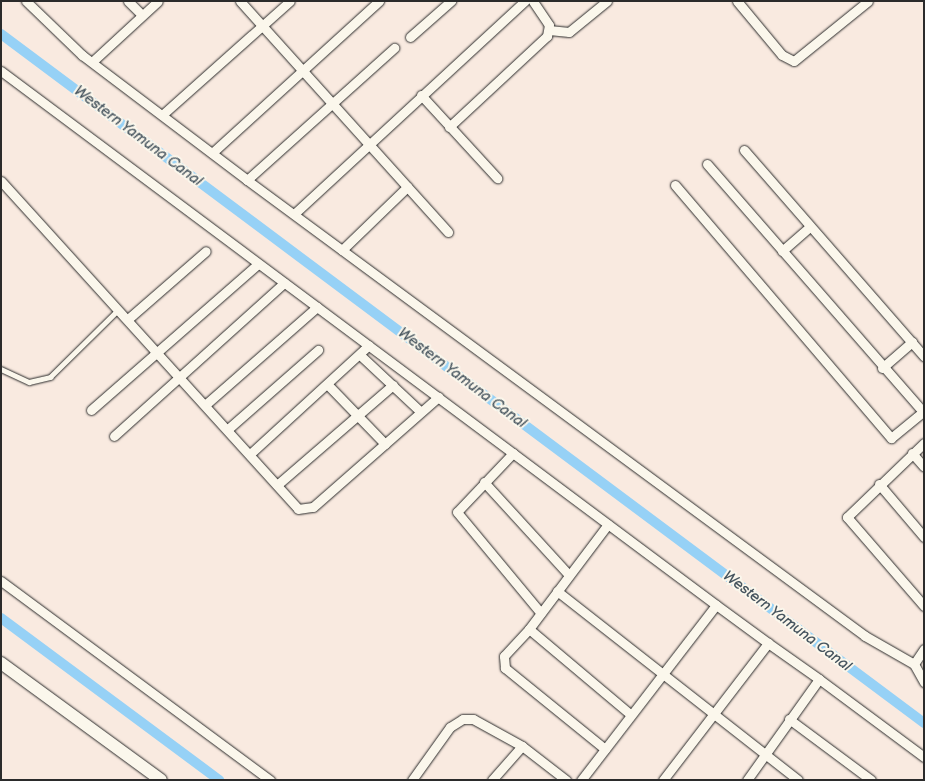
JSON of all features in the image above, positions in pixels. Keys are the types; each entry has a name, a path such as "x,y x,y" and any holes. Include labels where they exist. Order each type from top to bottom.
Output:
{"main road":[{"path":"1,663 161,780"}],"street":[{"path":"26,1 92,62 247,180 865,636 914,664 924,682"},
{"path":"128,1 142,15"},
{"path":"92,62 158,1"},
{"path":"240,1 300,71 448,232"},
{"path":"162,115 290,1"},
{"path":"212,153 379,1"},
{"path":"410,37 451,1"},
{"path":"294,214 525,1"},
{"path":"532,1 549,30"},
{"path":"448,127 549,30 569,32 607,1"},
{"path":"737,1 782,54 794,61 868,1"},
{"path":"247,180 394,48"},
{"path":"1,72 370,345 716,605 924,757"},
{"path":"422,96 448,127 497,178"},
{"path":"744,150 924,356"},
{"path":"675,184 891,438 923,412 882,368 707,164"},
{"path":"1,181 228,429 298,509 307,510 438,397"},
{"path":"342,250 407,187"},
{"path":"782,251 810,227"},
{"path":"128,319 206,251"},
{"path":"91,410 258,264"},
{"path":"114,436 284,283"},
{"path":"205,405 317,307"},
{"path":"882,368 912,342"},
{"path":"250,454 370,345"},
{"path":"228,429 318,350"},
{"path":"360,355 421,412"},
{"path":"328,384 385,444"},
{"path":"277,485 393,385"},
{"path":"924,443 879,484 847,517 924,606"},
{"path":"513,453 459,508 459,516 541,613"},
{"path":"912,453 924,467"},
{"path":"484,482 569,575"},
{"path":"879,484 924,537"},
{"path":"606,749 502,664 608,524"},
{"path":"1,581 270,780"},
{"path":"557,591 798,780"},
{"path":"581,780 716,605"},
{"path":"529,630 632,716"},
{"path":"664,780 768,643"},
{"path":"914,664 924,649"},
{"path":"747,780 819,679"},
{"path":"412,780 450,727 463,719 473,719 522,746 566,780"},
{"path":"789,720 871,780"},
{"path":"492,780 522,746"}],"lane":[{"path":"1,369 29,382 50,377 119,309"}],"waterway":[{"name":"Western Yamuna Canal","path":"1,34 924,723"},
{"path":"1,618 219,780"}]}
